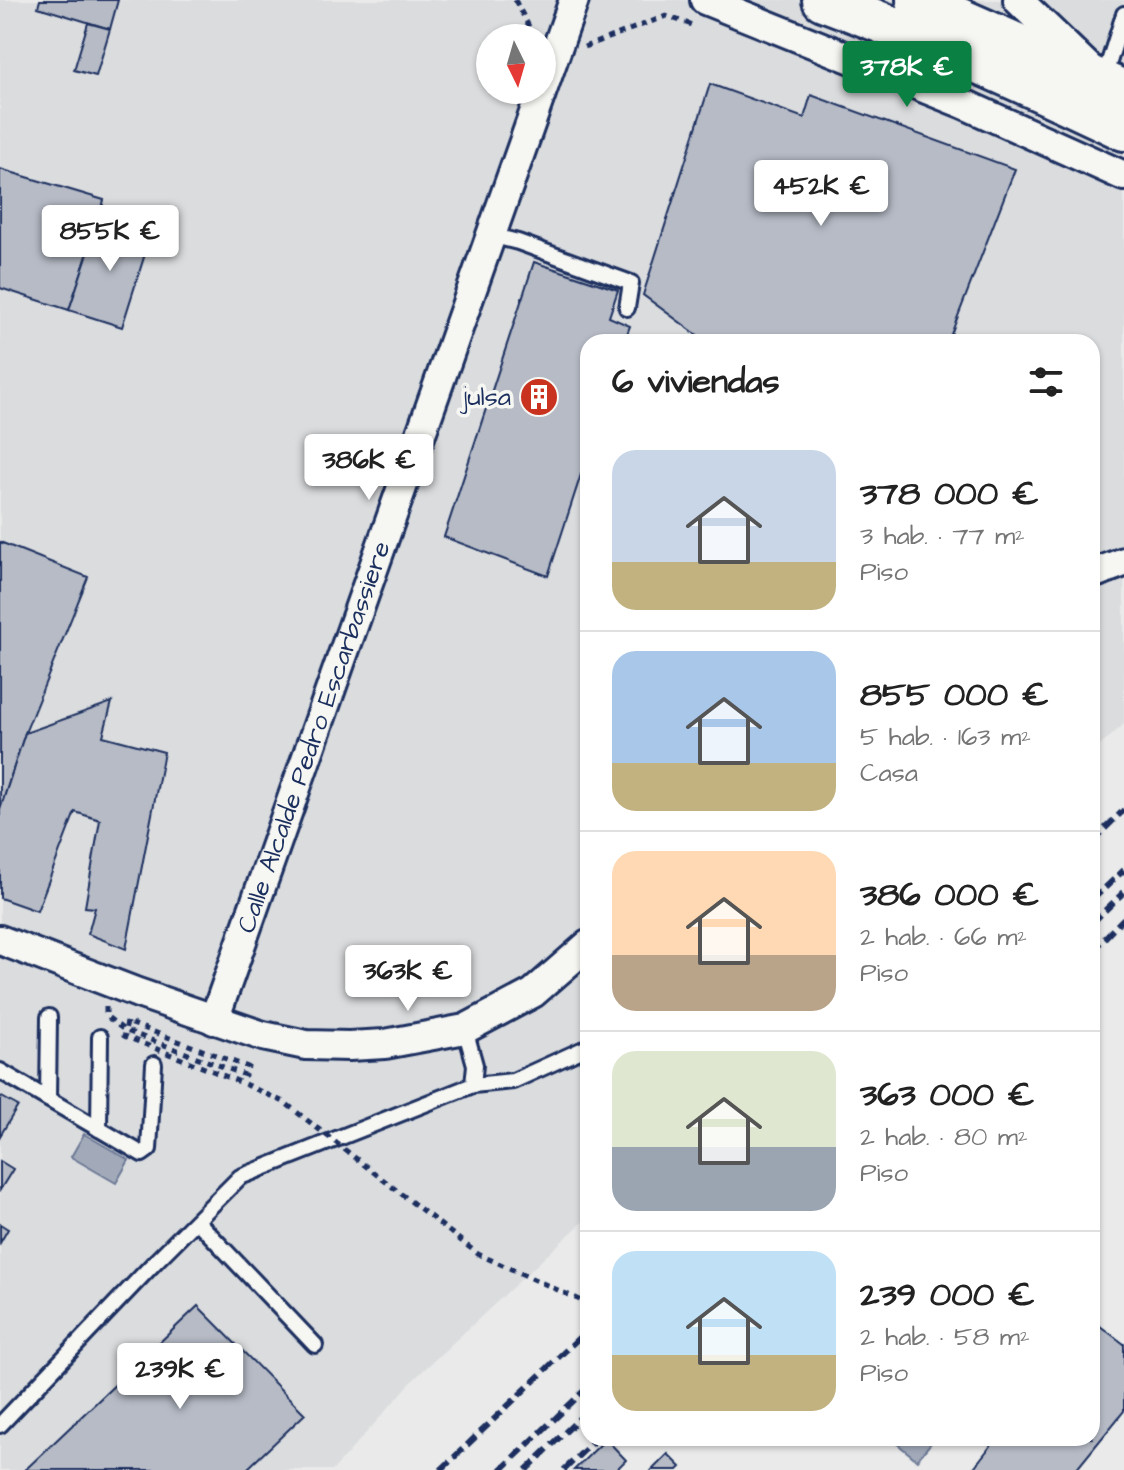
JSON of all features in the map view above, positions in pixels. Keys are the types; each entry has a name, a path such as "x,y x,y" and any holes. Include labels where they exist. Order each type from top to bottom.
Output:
{"main road":[{"path":"823,0 970,60 1124,130"},
{"path":"917,0 1114,86"}],"street":[{"name":"Calle Alcalde Pedro Escarbassiere","path":"214,1020 574,0"},
{"path":"1018,0 1114,86"},
{"path":"700,13 964,104 1124,176"},
{"path":"1100,571 1124,562"},
{"path":"0,940 263,1036 306,1045 335,1046 385,1044 465,1029 533,993 580,952"}],"lane":[{"path":"1114,86 1124,14"},
{"path":"490,235 631,283 627,308"},
{"path":"48,1099 49,1017"},
{"path":"465,1029 475,1065 473,1085"},
{"path":"99,1129 100,1037"},
{"path":"0,1425 240,1177 473,1085 513,1081 580,1051"},
{"path":"0,1071 142,1154 149,1149 154,1064"},
{"path":"197,1221 315,1345"}],"path":[{"path":"515,0 528,24"},
{"path":"582,48 666,16 700,13"},
{"path":"125,1030 127,1021 232,1060 237,1048"},
{"path":"125,1030 245,1075 248,1067 127,1022 125,1030 124,1036 284,1102 478,1254 580,1300"}],"shaded area":[{"path":"0,0 1124,0 1124,724 1100,746 1100,334 580,334 580,1224 414,1379 333,1470 0,1470"}],"water":[{"path":"84,1134 129,1160 116,1183 71,1157"},
{"path":"900,1446 928,1446 917,1460"}],"building":[{"path":"40,0 118,0 110,29 38,7"},
{"path":"88,23 110,29 96,76 74,70"},
{"path":"710,84 804,118 811,95 1015,169 951,334 696,334 643,295"},
{"path":"0,169 104,200 69,310 0,288"},
{"path":"99,220 151,235 122,327 69,310"},
{"name":"julsa","path":"534,262 618,290 609,317 630,326 627,334 580,334 580,478 548,576 444,537"},
{"path":"0,542 88,577 25,733 0,810"},
{"path":"112,702 103,736 164,752 126,949 88,934 95,908 85,907 100,820 75,812 37,911 0,898 0,810 25,733"},
{"path":"0,1096 18,1106 0,1136"},
{"path":"0,1161 13,1169 0,1190"},
{"path":"0,1224 8,1229 0,1243"},
{"path":"198,1306 305,1414 246,1470 25,1470"},
{"path":"1100,1326 1124,1344 1124,1411 1100,1440"},
{"path":"599,1446 613,1446 626,1460 616,1470 574,1470"},
{"path":"991,1446 1096,1446 1076,1470 972,1470"},
{"path":"668,1454 681,1467 678,1470 652,1470"}],"railway":[{"path":"1100,833 1124,810"},
{"path":"1100,892 1124,870"},
{"path":"1100,915 1124,892"},
{"path":"1100,943 1124,918"},
{"path":"441,1470 580,1337"},
{"path":"501,1470 580,1395"},
{"path":"526,1470 580,1418"},
{"path":"564,1470 589,1446"}],"place":[{"name":"julsa","path":"539,397"}]}
